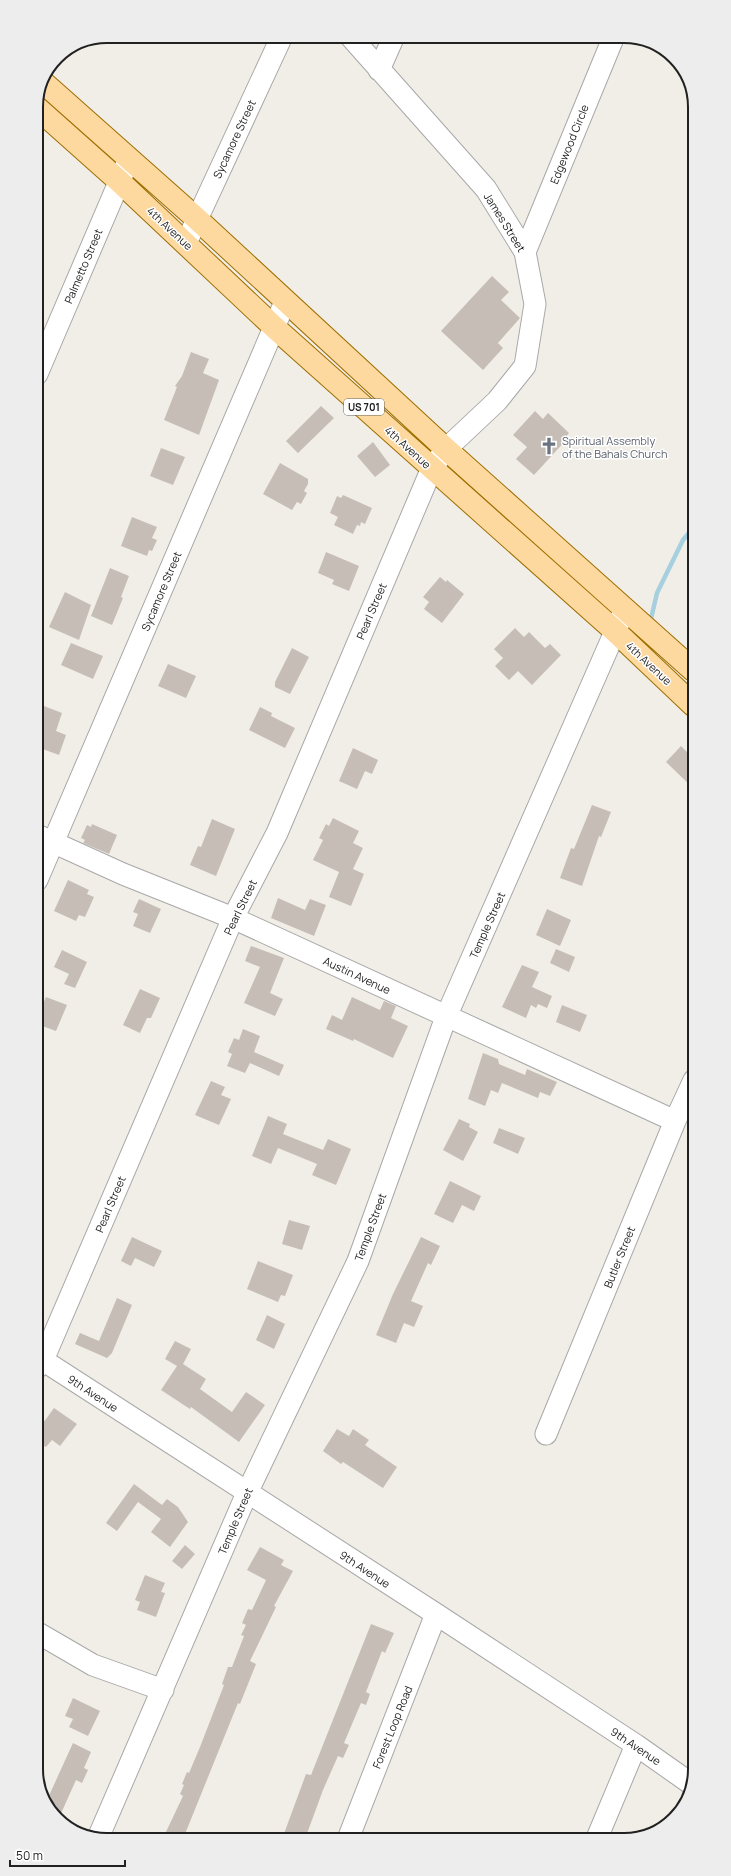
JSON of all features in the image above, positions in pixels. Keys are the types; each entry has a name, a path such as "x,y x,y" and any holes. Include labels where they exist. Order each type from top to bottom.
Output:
{"main road":[{"name":"US 701","path":"47,86 197,219 285,302 446,449 688,666"},
{"name":"4th Avenue","path":"43,113 119,181 274,327 615,631 688,700"}],"street":[{"name":"Sycamore Street","path":"186,243 279,43"},
{"name":"James Street","path":"356,43 486,189 525,252 535,304 525,366 497,401 446,449"},
{"path":"379,70 391,43"},
{"name":"Edgewood Circle","path":"525,252 611,43"},
{"name":"Palmetto Street","path":"43,358 129,159"},
{"name":"Sycamore Street","path":"43,848 45,838 285,302"},
{"name":"Pearl Street","path":"43,1353 234,918 276,833 432,468 446,449"},
{"name":"Temple Street","path":"100,1833 247,1493 358,1261 446,1017 625,609"},
{"name":"Austin Avenue","path":"45,838 123,874 234,918 446,1017 675,1121"},
{"name":"Butler Street","path":"546,1434 675,1121 688,1093"},
{"name":"9th Avenue","path":"43,1365 436,1614 636,1745 687,1781"},
{"name":"Forest Loop Road","path":"350,1833 436,1614"},
{"path":"43,1636 93,1665 163,1690"},
{"path":"599,1833 636,1745"}],"building":[{"path":"492,276 509,292 501,300 520,318 498,343 503,348 483,370 441,331"},
{"path":"191,352 209,359 203,373 219,380 199,435 164,420 177,387 175,386 182,376"},
{"path":"321,406 334,418 298,453 286,441"},
{"path":"535,411 543,419 548,413 569,433 565,438 567,439 534,475 516,459 527,447 513,435"},
{"path":"373,442 390,465 375,477 357,456"},
{"path":"161,448 185,457 173,485 150,476"},
{"path":"280,463 308,479 308,484 304,491 307,493 301,504 297,502 292,510 263,494"},
{"path":"343,495 372,508 365,524 361,522 360,526 357,525 353,534 334,525 338,517 330,513 337,496 341,498"},
{"path":"132,517 157,527 152,538 157,540 152,551 149,550 147,556 121,546"},
{"path":"326,552 359,566 349,591 332,584 334,580 318,573"},
{"path":"110,568 129,576 121,597 123,598 112,625 91,616"},
{"path":"440,577 446,582 447,580 464,594 442,623 424,609 429,602 423,597"},
{"path":"65,592 91,605 79,640 49,627"},
{"path":"515,628 524,637 529,632 545,648 550,644 561,655 532,685 518,671 509,680 495,666 503,658 494,649"},
{"path":"71,643 103,656 93,679 61,665"},
{"path":"292,648 309,657 290,694 275,687 275,682"},
{"path":"168,664 196,676 186,698 158,686"},
{"path":"44,706 62,713 56,731 66,735 59,755 43,749"},
{"path":"260,707 272,713 271,716 295,728 285,748 249,730"},
{"path":"681,746 688,753 688,783 666,762"},
{"path":"353,748 378,760 372,774 365,771 357,789 339,781"},
{"path":"592,805 611,812 601,837 599,836 582,886 560,878 571,848 574,849"},
{"path":"333,818 359,831 353,843 363,848 353,869 364,874 351,906 329,897 339,872 313,860 323,840 319,838 326,824 329,826"},
{"path":"212,819 235,829 216,876 190,865 198,846 201,847"},
{"path":"92,824 117,835 109,854 83,843 85,840 81,838 87,825 91,827"},
{"path":"68,880 89,890 87,894 94,897 85,917 79,915 76,921 54,911"},
{"path":"278,898 305,910 310,899 326,905 314,936 271,918"},
{"path":"139,899 161,909 150,933 133,926 138,914 133,912"},
{"path":"547,909 571,920 560,946 536,935"},
{"path":"251,946 284,958 270,993 283,999 275,1016 244,1003 260,967 245,961"},
{"path":"556,949 575,957 569,972 550,963"},
{"path":"62,950 87,962 75,988 64,984 69,974 54,967"},
{"path":"522,965 539,972 532,987 552,996 547,1008 538,1004 536,1008 531,1005 526,1018 502,1007"},
{"path":"140,989 160,998 151,1018 147,1018 140,1033 123,1025"},
{"path":"46,997 67,1005 56,1031 43,1026 43,1004"},
{"path":"352,997 380,1010 384,1001 396,1006 391,1018 408,1026 393,1058 354,1039 353,1041 326,1029 332,1015 342,1020"},
{"path":"562,1005 587,1015 580,1032 556,1022"},
{"path":"243,1029 260,1036 254,1052 284,1065 279,1076 250,1063 245,1073 227,1066 232,1054 228,1052 234,1038 239,1040"},
{"path":"483,1053 498,1059 499,1064 525,1075 527,1069 557,1082 550,1096 540,1092 538,1098 502,1083 498,1093 491,1090 485,1106 468,1099"},
{"path":"211,1081 225,1087 221,1095 231,1099 219,1125 195,1115"},
{"path":"268,1116 287,1124 283,1134 323,1150 328,1139 351,1149 336,1185 312,1175 317,1164 278,1148 271,1164 252,1156"},
{"path":"459,1119 470,1124 469,1127 478,1132 463,1161 443,1150"},
{"path":"499,1128 525,1138 518,1154 493,1143"},
{"path":"450,1181 481,1196 474,1211 462,1205 453,1223 434,1214"},
{"path":"289,1220 310,1226 302,1250 282,1244"},
{"path":"132,1237 162,1251 154,1267 135,1258 131,1266 121,1261"},
{"path":"421,1237 440,1246 431,1265 428,1263 411,1301 423,1306 414,1327 404,1323 396,1343 376,1335 393,1294"},
{"path":"258,1261 293,1275 285,1296 281,1295 278,1302 247,1289"},
{"path":"117,1298 132,1305 112,1353 107,1358 75,1344 80,1333 99,1341"},
{"path":"267,1315 285,1324 274,1349 256,1340"},
{"path":"175,1341 191,1349 183,1364 206,1379 200,1389 232,1412 246,1392 265,1405 239,1442 191,1407 190,1409 161,1390 177,1366 165,1359"},
{"path":"54,1408 77,1424 60,1446 52,1440 46,1447 43,1445 43,1423"},
{"path":"337,1429 349,1436 353,1429 369,1440 365,1445 397,1467 383,1488 343,1462 341,1464 323,1451"},
{"path":"134,1484 162,1505 167,1499 178,1507 188,1522 170,1547 151,1532 161,1519 138,1502 117,1531 106,1523"},
{"path":"185,1545 195,1554 182,1569 172,1561"},
{"path":"260,1547 284,1560 281,1565 293,1571 274,1606 276,1607 250,1661 256,1664 240,1704 238,1703 185,1833 165,1833 183,1796 180,1794 184,1785 182,1784 187,1772 189,1773 200,1747 224,1685 222,1684 228,1667 232,1667 244,1636 241,1635 246,1625 242,1623 248,1609 252,1610 266,1580 247,1570"},
{"path":"145,1575 165,1583 161,1592 165,1593 156,1617 137,1610 140,1602 135,1600"},
{"path":"371,1624 394,1633 385,1653 382,1651 366,1692 370,1694 366,1705 361,1703 344,1743 349,1745 343,1758 338,1756 323,1790 307,1833 284,1833 306,1774 311,1775"},
{"path":"73,1698 100,1711 88,1736 69,1727 73,1719 65,1716"},
{"path":"73,1743 91,1752 84,1768 88,1770 82,1783 76,1780 61,1813 49,1795"}],"waterway":[{"path":"650,623 657,593 683,540 688,534"}],"place":[{"name":"Spiritual Assembly of the Bahals Church","path":"549,446"}]}
